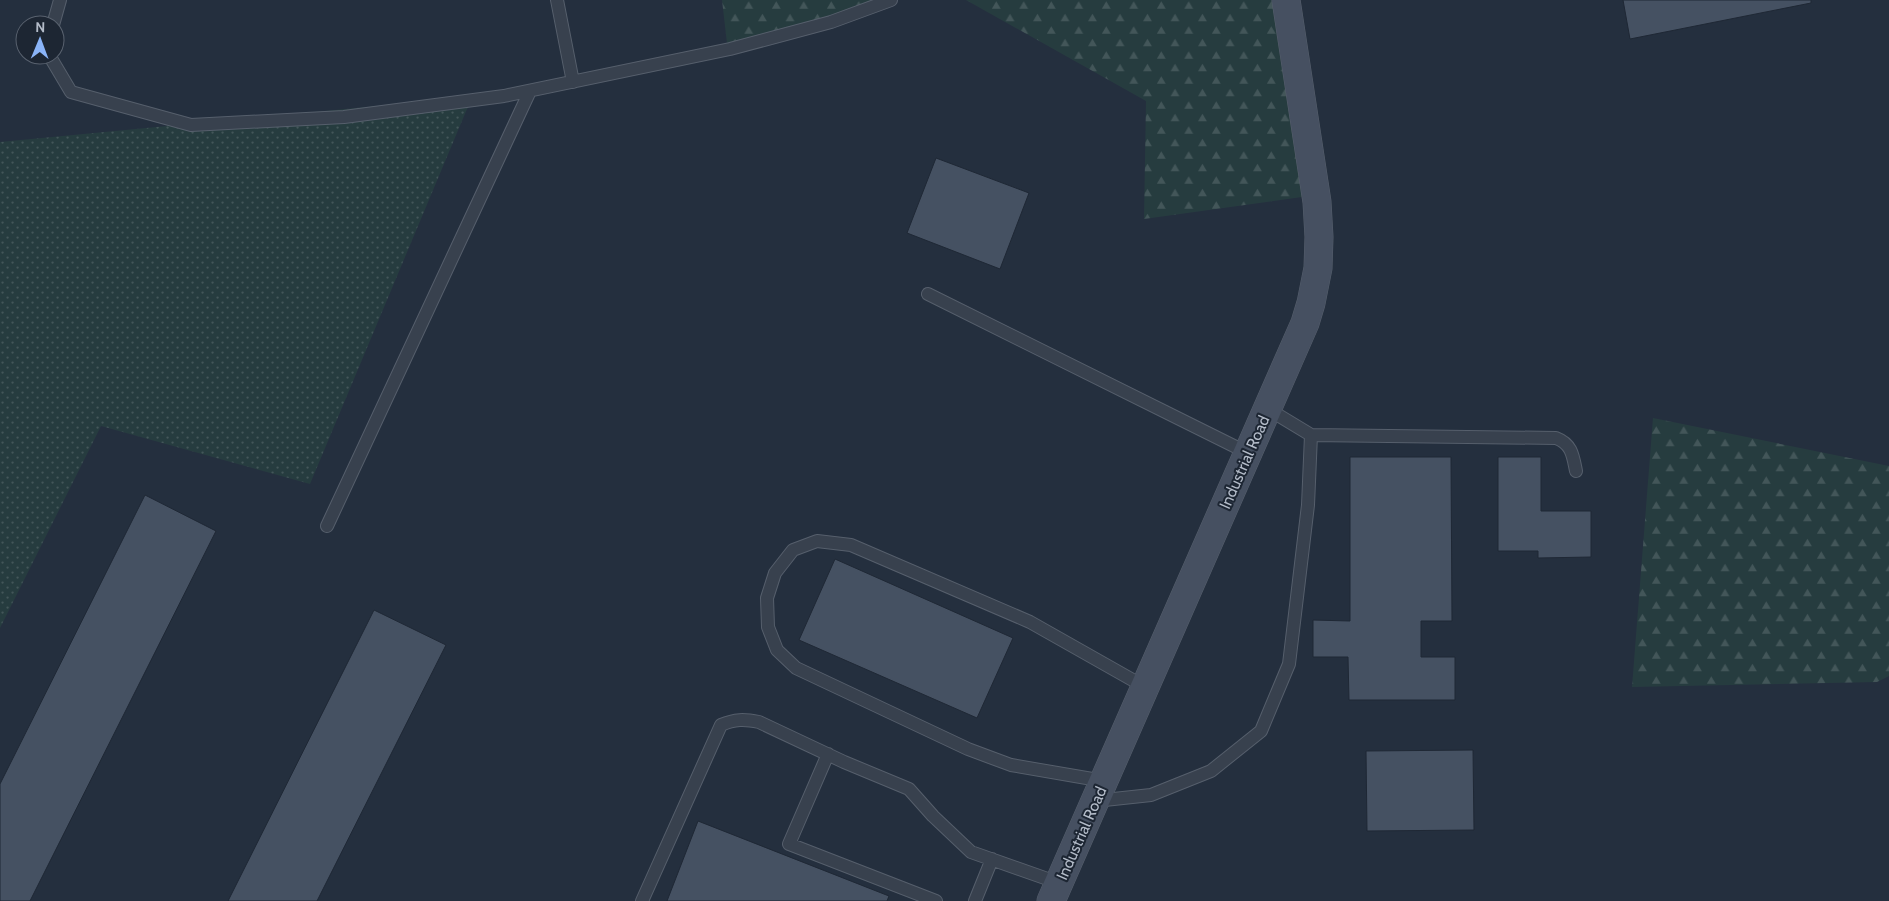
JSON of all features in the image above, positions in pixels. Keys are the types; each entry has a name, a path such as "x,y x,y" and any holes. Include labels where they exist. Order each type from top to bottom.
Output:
{"street":[{"name":"Industrial Road","path":"1055,892 1268,409 1307,316 1318,268 1317,202 1286,0"}],"lane":[{"path":"56,15 60,0"},
{"path":"556,0 573,82"},
{"path":"55,65 71,92 191,125 344,117 504,96 730,49 831,22 891,0"},
{"path":"327,526 530,91"},
{"path":"928,294 1248,453"},
{"path":"1268,409 1312,436 1556,438 1566,442 1571,450 1576,471"},
{"path":"1145,687 1030,622 851,544 817,541 792,550 775,573 767,598 768,627 777,650 796,668 968,749 1011,765 1044,772 1099,791 1151,795 1211,771 1261,732 1289,664 1308,505 1312,436"},
{"path":"642,901 721,725 732,720 744,719 759,722 909,789 933,816 971,852 992,859 1055,892"},
{"path":"828,754 789,844 936,901"},
{"path":"975,901 992,859"}],"green space":[{"path":"722,0 886,0 728,52"},
{"path":"966,0 1289,0 1316,195 1144,219 1146,101"},
{"path":"472,97 310,484 101,426 0,628 0,142"},
{"path":"1653,418 1889,466 1889,676 1877,682 1632,687"}],"building":[{"path":"1623,0 1811,0 1811,3 1630,39"},
{"path":"936,158 1029,193 1000,269 907,233"},
{"path":"1350,457 1451,457 1452,621 1421,621 1421,657 1455,657 1455,700 1349,700 1348,657 1313,657 1313,620 1350,621"},
{"path":"1498,457 1541,457 1541,511 1591,511 1591,557 1538,558 1538,551 1498,551"},
{"path":"145,495 216,531 30,901 0,901 0,784"},
{"path":"835,559 1013,638 977,718 799,640"},
{"path":"374,610 446,645 317,901 228,901"},
{"path":"1473,750 1474,830 1367,831 1366,751"},
{"path":"698,821 889,896 887,901 667,901"}]}
